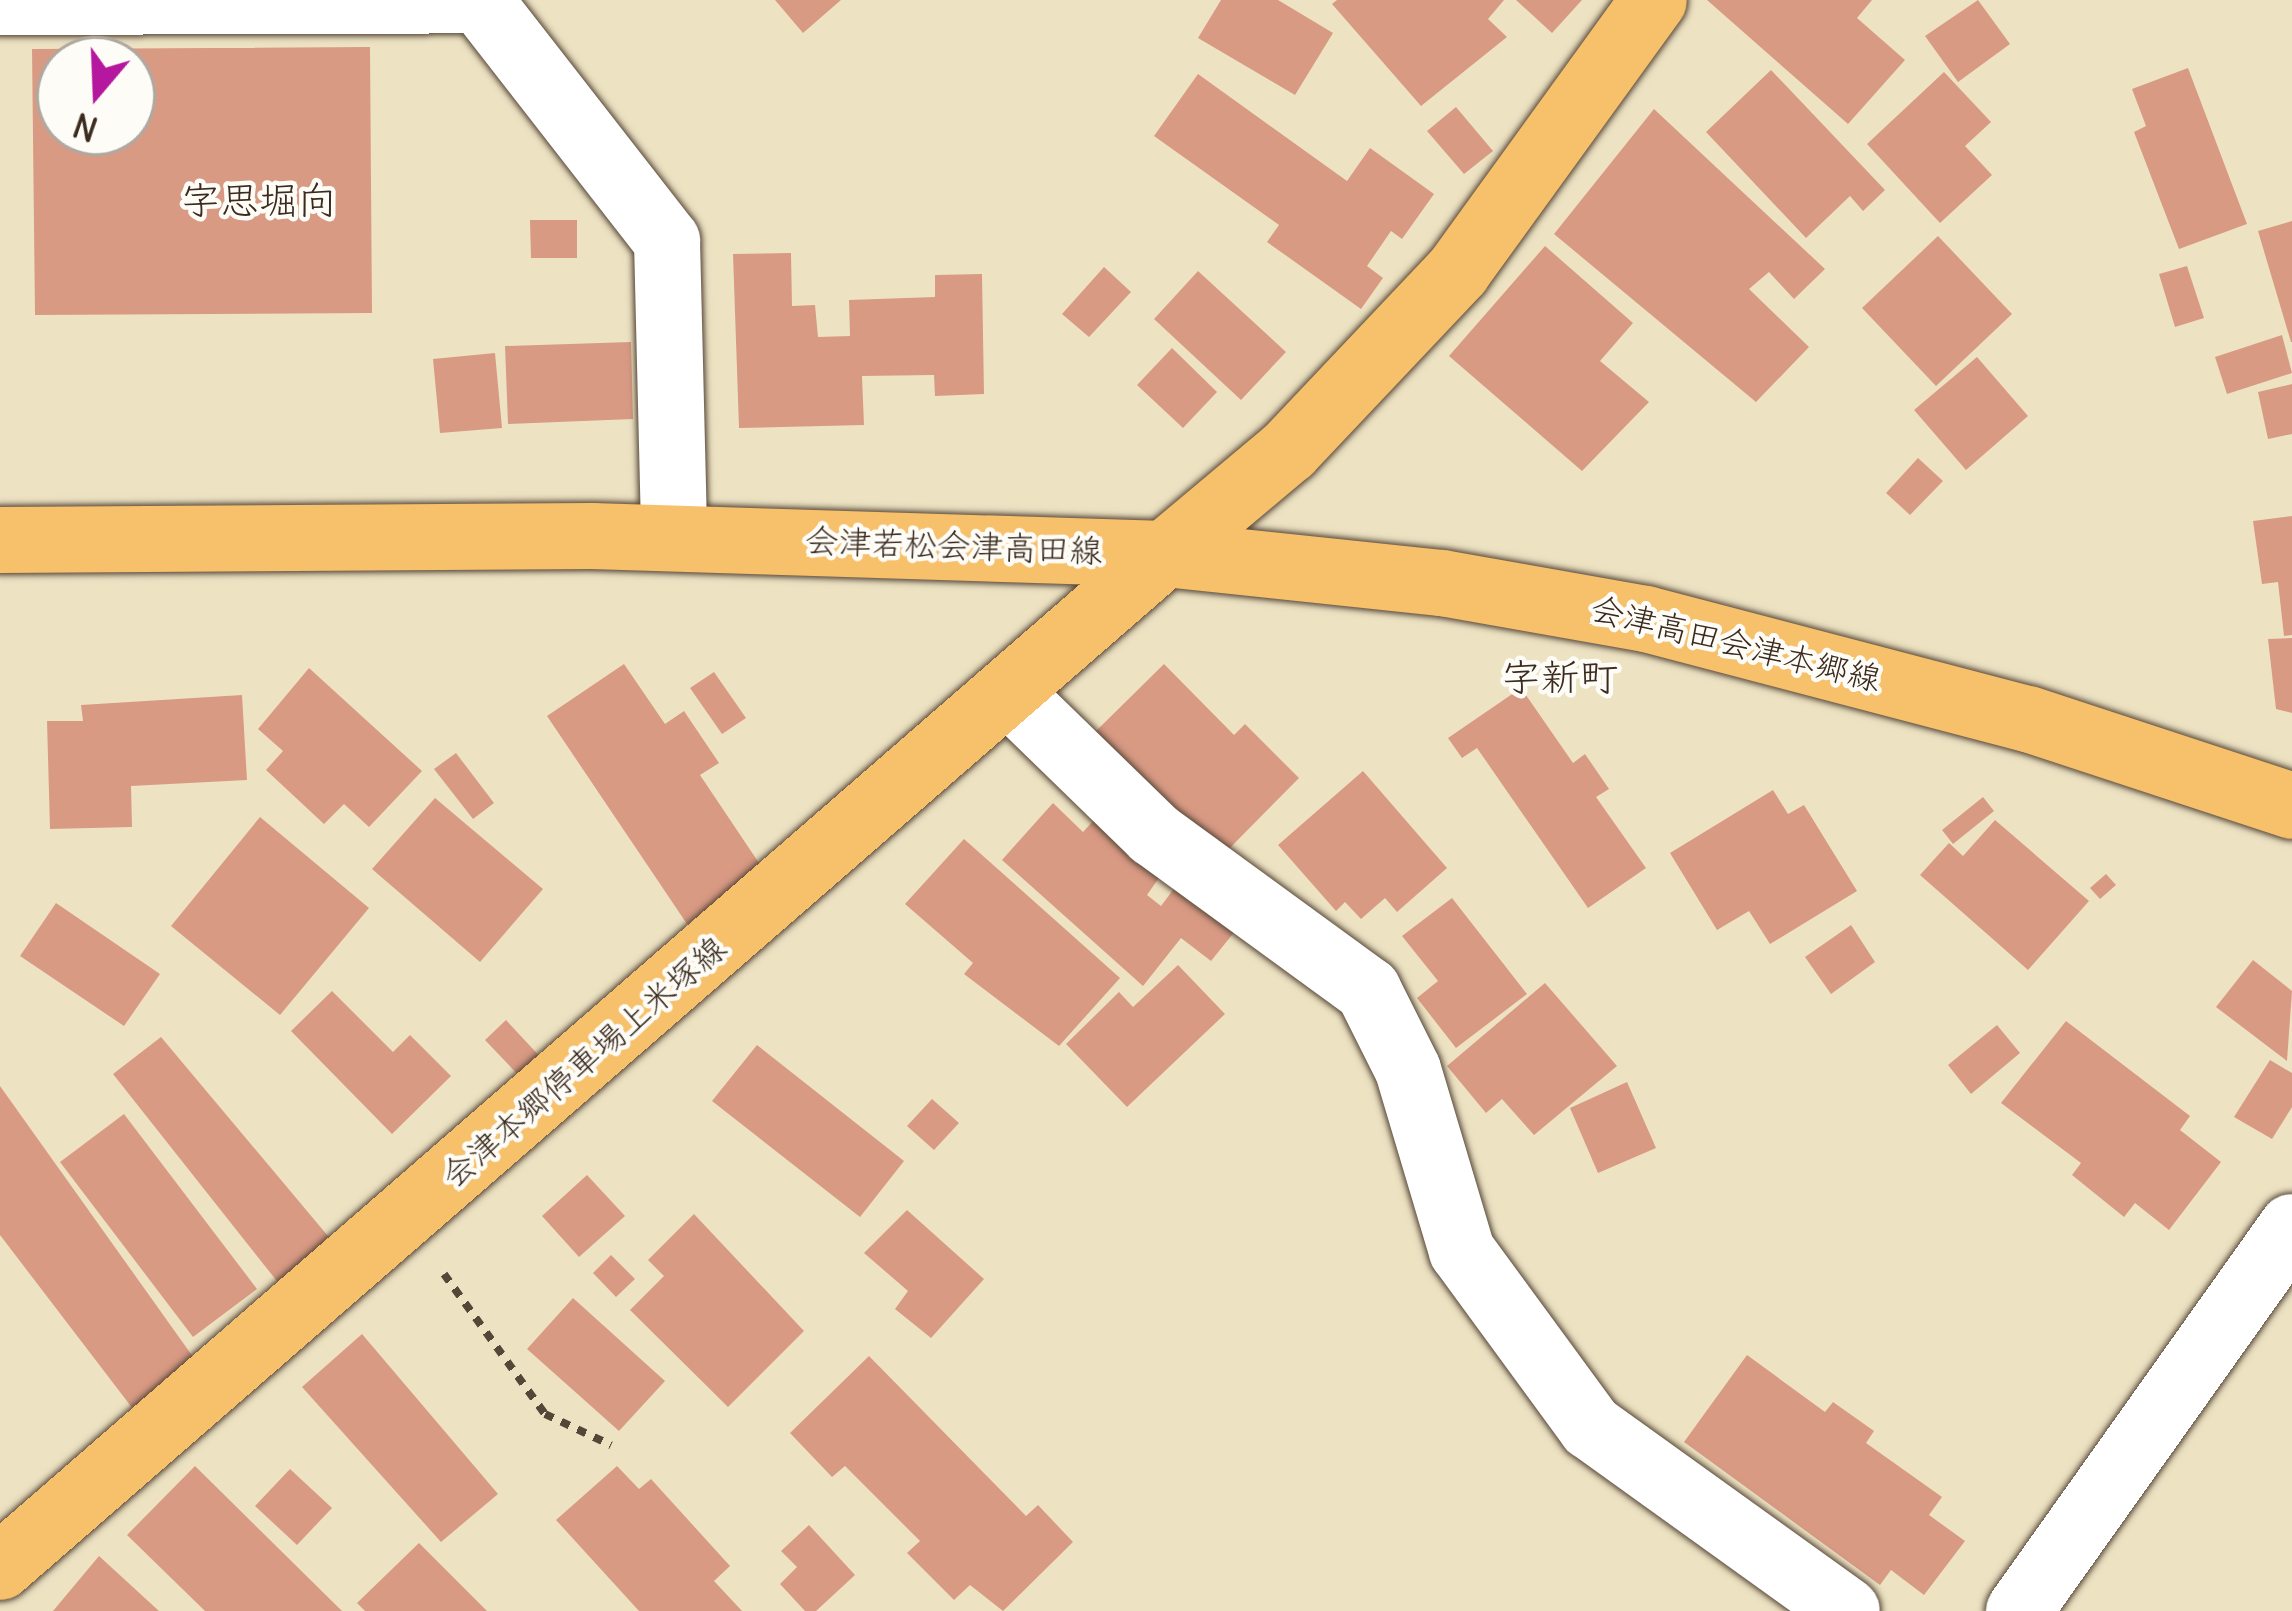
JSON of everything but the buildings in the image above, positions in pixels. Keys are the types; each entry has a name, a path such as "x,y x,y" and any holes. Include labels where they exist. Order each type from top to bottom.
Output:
{"main road":[{"path":"1165,554 1289,450 1458,271 1654,0"},
{"name":"会津若松会津高田線","path":"0,540 674,538 1165,554"},
{"name":"会津本郷停車場上米塚線","path":"0,1567 1165,554"},
{"name":"会津高田会津本郷線","path":"1165,554 1442,583 1646,619 2028,719 2292,806"}],"street":[{"path":"0,2 482,1 667,241 674,538"},
{"path":"1007,692 1154,834 1368,989 1408,1070 1462,1251 1592,1427 1847,1611"},
{"path":"2019,1611 2292,1227"}],"path":[{"path":"405,1219 545,1414 611,1445"}],"district":[{"name":"字思堀向","path":"259,201"},
{"name":"字新町","path":"1560,678"}]}
